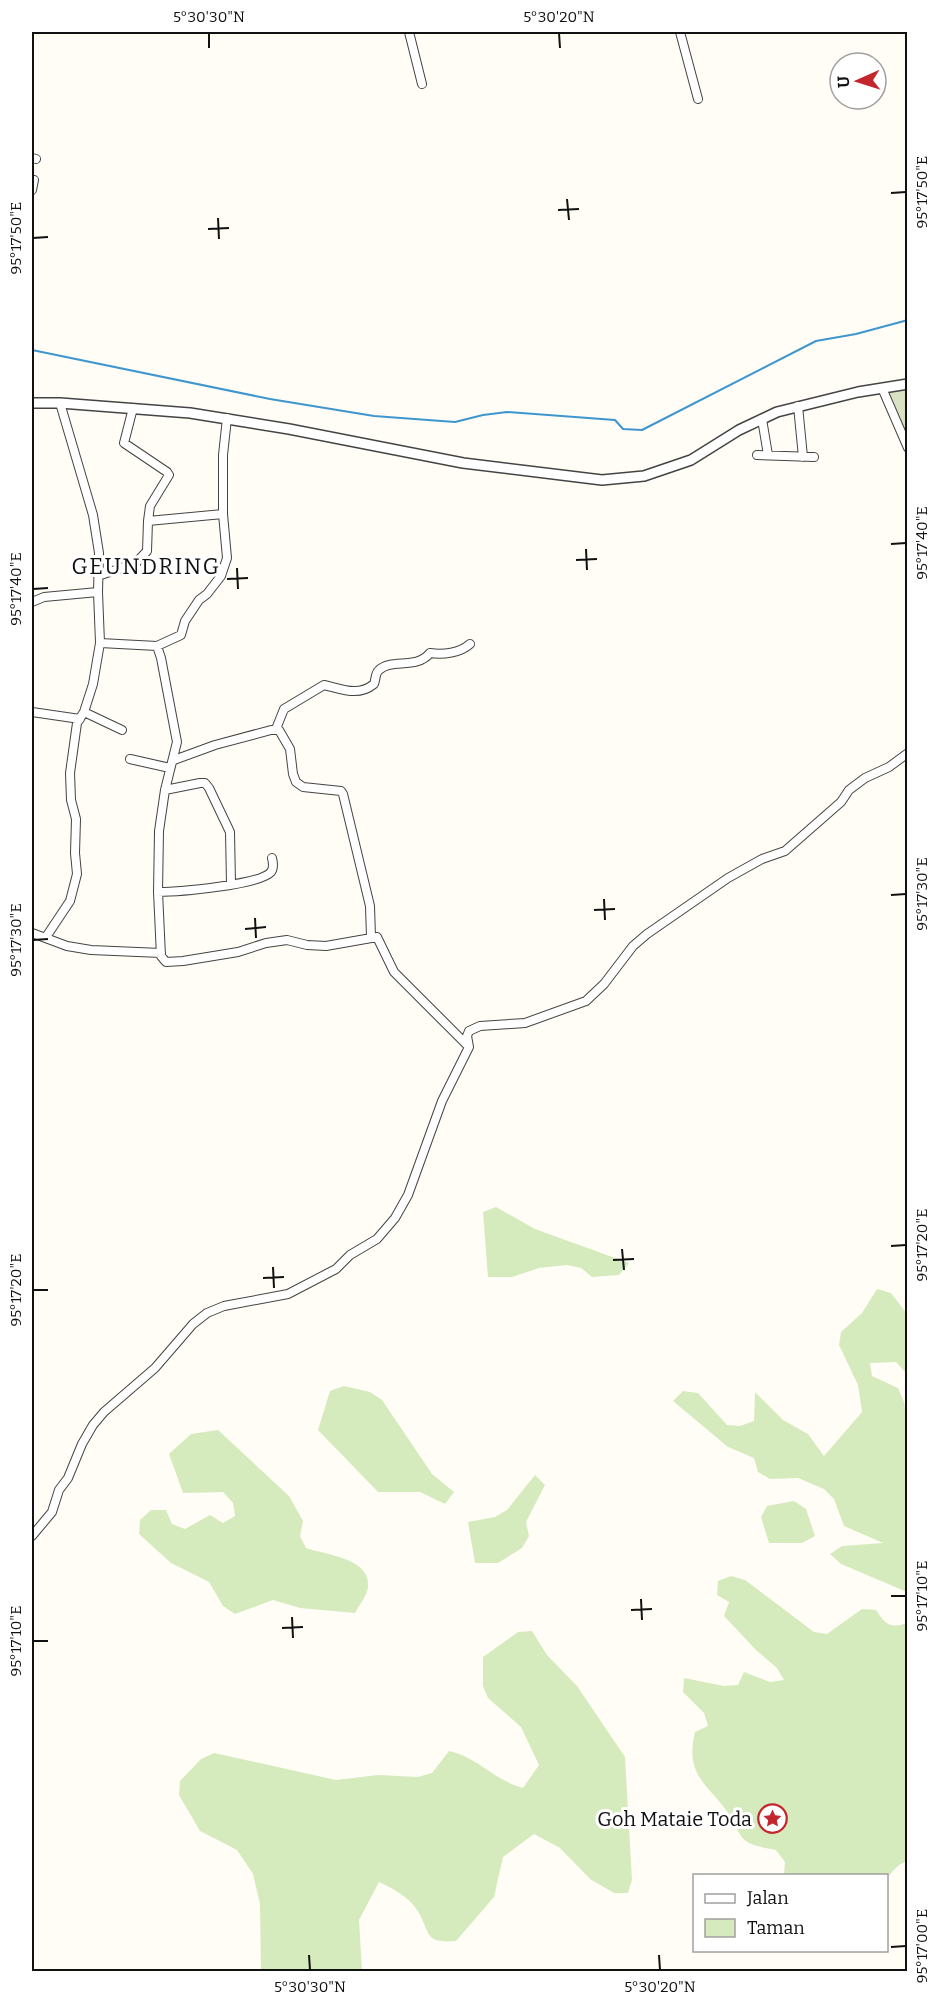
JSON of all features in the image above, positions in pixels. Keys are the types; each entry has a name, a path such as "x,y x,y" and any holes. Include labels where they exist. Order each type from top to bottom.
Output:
{"street":[{"path":"409,32 422,84"},
{"path":"680,32 698,99"},
{"path":"32,190 34,180"},
{"path":"32,403 133,408 227,418 463,463 602,480 644,476 691,460 762,418 798,406 858,392 908,384"},
{"path":"882,388 908,448"},
{"path":"46,937 70,901 77,874 76,819 71,800 70,773 77,723 93,684 100,643 99,553 93,515 60,403"},
{"path":"798,406 803,457"},
{"path":"98,576 136,562 147,551 150,506 169,475 124,443 133,408"},
{"path":"100,643 157,646 181,635 184,621 221,576 227,558 223,514 223,455 227,418"},
{"path":"762,418 768,455"},
{"path":"757,455 814,457"},
{"path":"148,521 223,514"},
{"path":"32,602 44,597 98,591"},
{"path":"276,729 284,709 324,685 352,692 361,691 375,684 377,671 381,669 419,662 430,653 447,653 466,648 470,644"},
{"path":"157,646 176,728 177,742 165,790 159,831 158,892 162,959 166,962 183,961 238,952 266,943 287,940 300,944 326,946 377,937 380,939 394,972 469,1047"},
{"path":"32,712 82,715 122,730"},
{"path":"174,760 215,744 276,729"},
{"path":"276,729 281,733 290,749 296,782 303,787 343,794 370,906 371,937"},
{"path":"32,1536 52,1512 59,1490 68,1478 82,1444 93,1425 104,1412 155,1368 193,1324 207,1312 224,1306 288,1294 336,1269 350,1255 377,1239 395,1218 408,1195 442,1101 469,1047 467,1036 469,1031 480,1026 525,1023 586,1001 604,984 633,946 646,934 728,878 762,859 785,851 840,802 849,790 908,753"},
{"path":"130,759 170,768"},
{"path":"165,790 200,783 205,783 209,788 230,832 231,884"},
{"path":"158,892 203,889 270,873 273,868 272,858"},
{"path":"32,933 67,946 91,950 161,953"}],"green space":[{"path":"907,385 907,450 879,389"},
{"path":"496,1207 535,1229 629,1263 619,1275 592,1277 581,1268 567,1265 539,1268 512,1277 488,1277 483,1212"},
{"path":"877,1289 891,1293 907,1314 907,1374 896,1362 870,1363 872,1376 898,1388 904,1402 908,1431 907,1592 841,1564 830,1554 842,1546 883,1543 844,1526 834,1499 824,1489 798,1478 770,1479 758,1472 754,1458 728,1447 673,1401 683,1391 698,1393 727,1425 740,1426 754,1421 755,1392 783,1420 808,1434 824,1456 862,1412 858,1385 839,1345 841,1332 862,1313"},
{"path":"344,1386 370,1392 382,1400 432,1474 454,1492 445,1504 420,1492 378,1492 318,1430 330,1391"},
{"path":"218,1430 289,1496 303,1521 300,1536 306,1548 346,1559 362,1570 367,1577 368,1587 355,1613 300,1608 273,1600 235,1614 223,1606 209,1582 171,1563 139,1534 140,1520 151,1510 166,1510 172,1524 185,1529 210,1515 223,1523 235,1516 233,1503 223,1492 183,1493 169,1454 191,1434"},
{"path":"535,1475 545,1485 526,1522 529,1536 522,1548 498,1563 475,1563 468,1522 495,1517 507,1510"},
{"path":"794,1501 806,1509 815,1536 802,1543 769,1543 761,1517 767,1506"},
{"path":"731,1576 745,1580 814,1632 827,1634 862,1609 876,1610 888,1624 907,1623 907,1861 899,1865 888,1876 888,1874 784,1874 785,1862 776,1850 745,1841 731,1817 701,1779 693,1760 692,1747 695,1732 708,1726 704,1713 683,1692 684,1678 724,1686 738,1685 744,1672 770,1682 784,1680 777,1668 756,1650 724,1616 729,1602 717,1595 718,1581"},
{"path":"532,1631 547,1655 577,1686 625,1757 632,1880 628,1893 614,1893 590,1879 560,1848 534,1834 503,1857 494,1897 456,1941 432,1938 410,1901 379,1882 359,1920 362,1971 261,1971 260,1904 253,1874 237,1850 200,1831 179,1795 180,1781 201,1759 214,1753 336,1780 378,1775 418,1777 432,1773 449,1751 468,1758 503,1780 523,1788 539,1765 521,1727 488,1698 483,1686 483,1657 518,1632"}],"waterway":[{"path":"32,350 270,399 374,416 455,422 507,412 615,420 623,429 642,430 816,341 856,334 908,320"}],"place":[{"name":"Goh Mataie Toda","path":"773,1819"}],"district":[{"name":"GEUNDRING","path":"146,566"}]}
